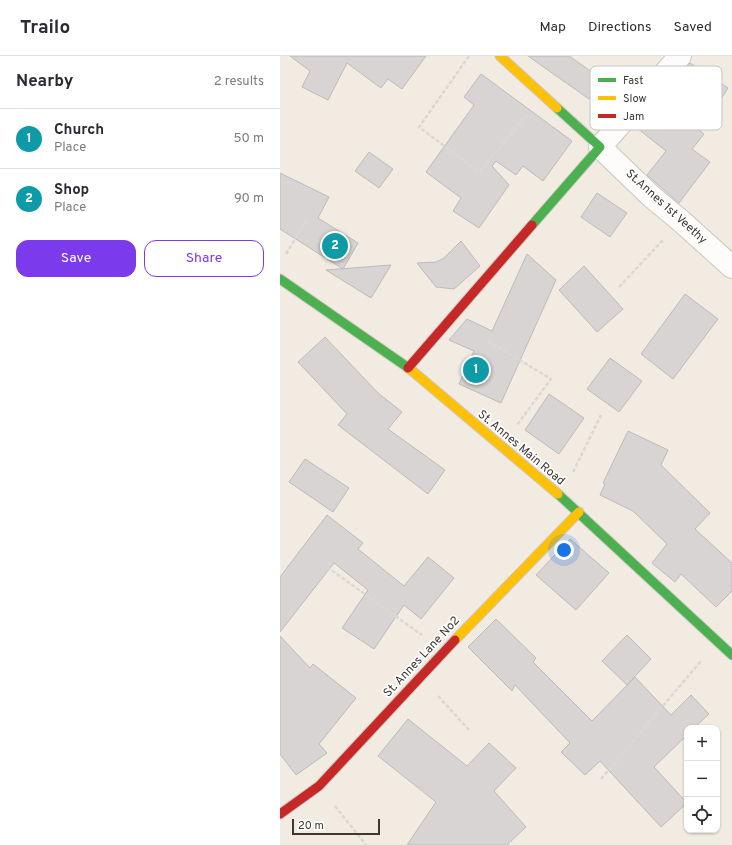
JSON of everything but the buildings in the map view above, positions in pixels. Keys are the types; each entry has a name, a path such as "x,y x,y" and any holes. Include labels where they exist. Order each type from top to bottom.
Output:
{"street":[{"path":"500,56 600,147"},
{"path":"671,66 680,56"},
{"path":"408,368 615,130"},
{"name":"St.Annes 1st Veethy","path":"600,147 652,197 732,267"},
{"name":"St. Annes Main Road","path":"280,280 408,368 578,512 732,655"},
{"name":"St. Annes Lane No2","path":"280,814 319,786 420,676 578,512"}],"path":[{"path":"470,56 419,128 479,172 544,95"},
{"path":"284,257 308,218"},
{"path":"619,287 681,221"},
{"path":"488,341 551,379 501,446"},
{"path":"561,497 601,415"},
{"path":"327,567 444,651"},
{"path":"601,779 658,710 718,642"},
{"path":"420,676 469,730"},
{"path":"319,786 366,845"}],"traffic: fast":[{"path":"532,225 600,147 557,108"},
{"path":"280,279 410,369"},
{"path":"558,494 732,655"}],"traffic: slow":[{"path":"500,56 557,108"},
{"path":"410,369 558,494"},
{"path":"455,640 579,512"}],"traffic: jam":[{"path":"408,368 532,225"},
{"path":"280,814 319,786 455,640"}],"place":[{"name":"Shop","path":"335,246"},
{"name":"Church","path":"476,370"}]}
